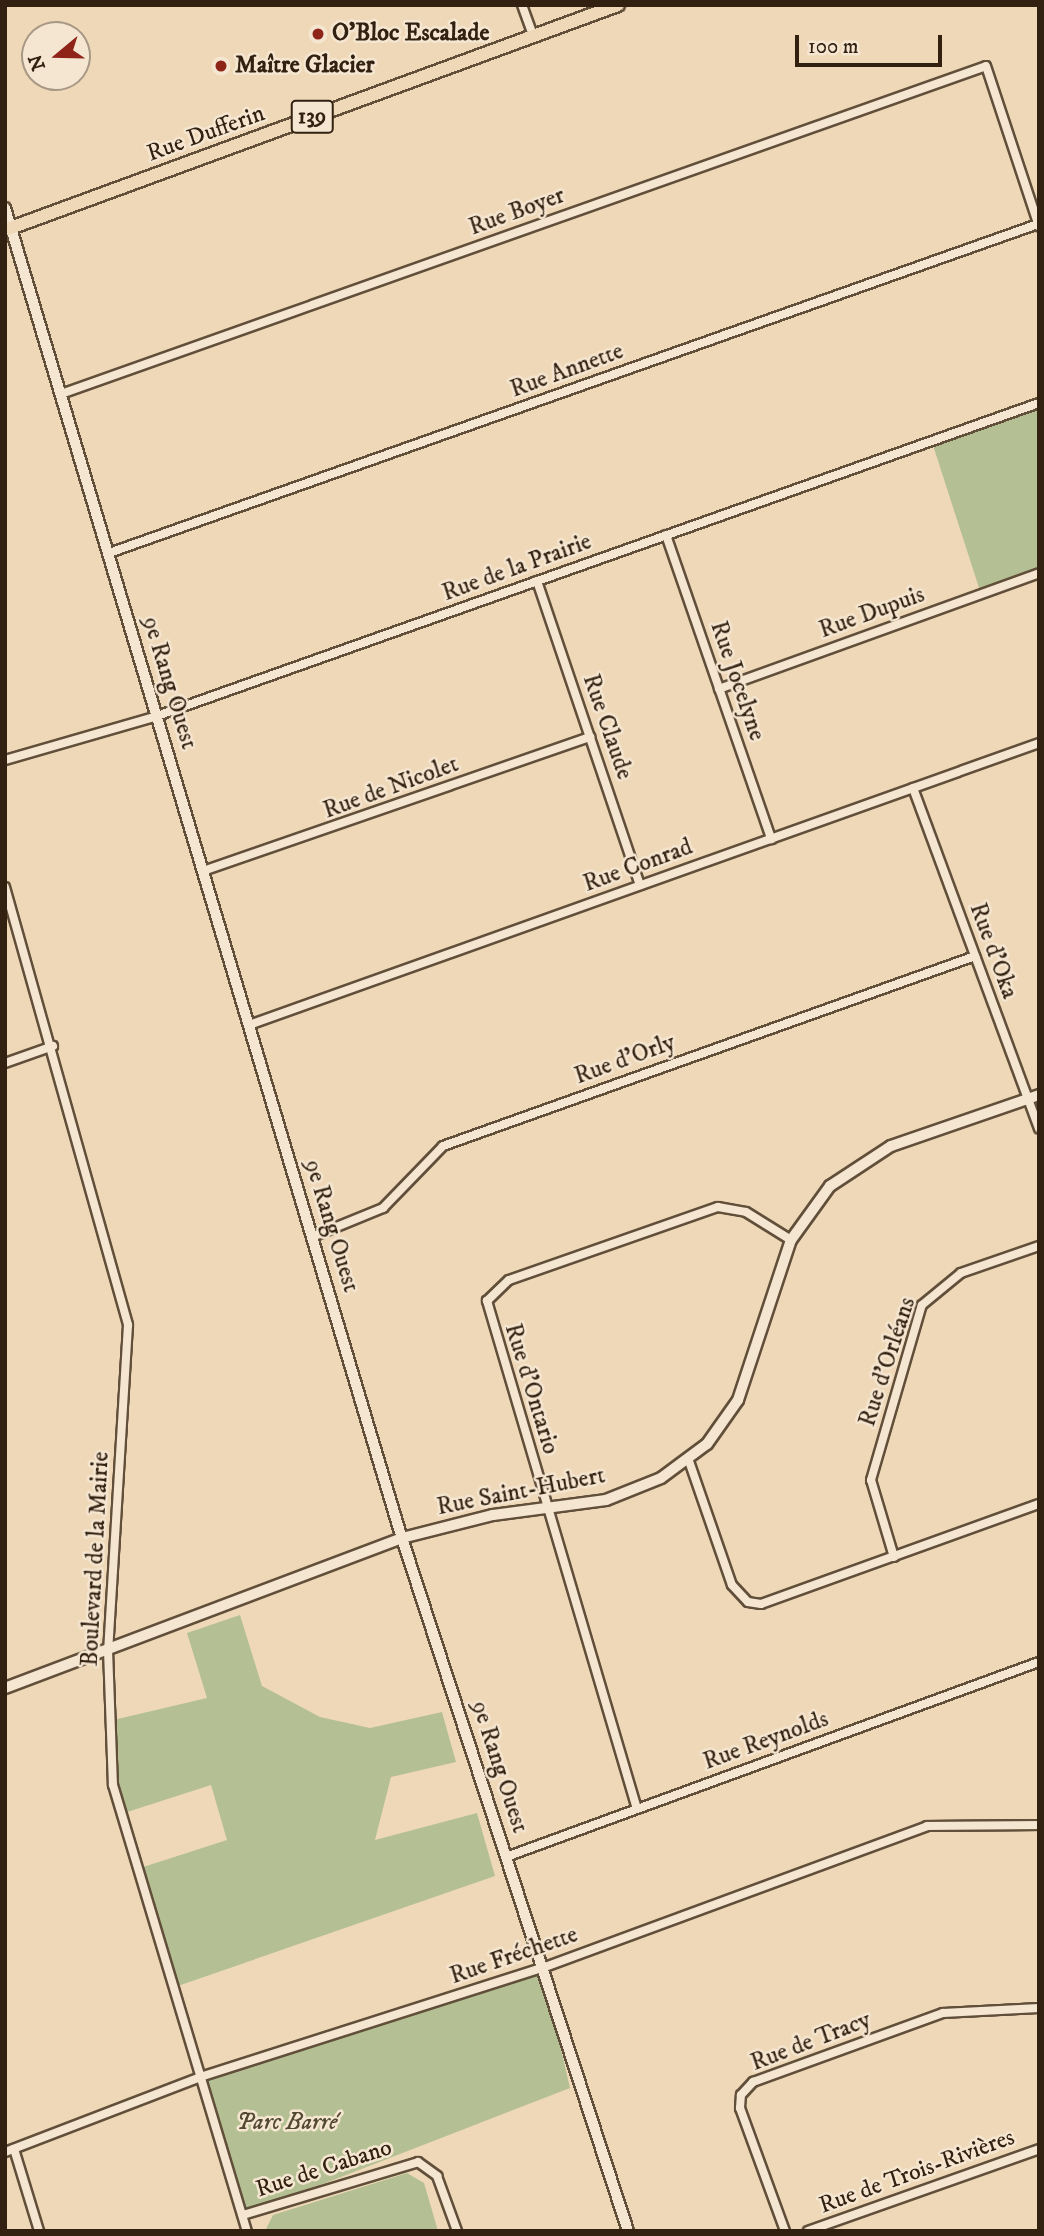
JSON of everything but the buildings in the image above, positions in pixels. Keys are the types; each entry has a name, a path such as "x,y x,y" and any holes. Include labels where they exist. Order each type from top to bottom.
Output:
{"main road":[{"name":"Rue Dufferin","path":"9,229 618,5"}],"street":[{"path":"522,5 533,36"},
{"name":"Rue Boyer","path":"61,394 986,66 1038,225"},
{"name":"9e Rang Ouest","path":"5,208 9,229 109,553 402,1538 628,2231"},
{"name":"Rue Annette","path":"109,553 1038,225"},
{"name":"Rue de la Prairie","path":"5,760 157,716 1039,403"},
{"name":"Rue Jocelyne","path":"666,535 771,839"},
{"name":"Rue Dupuis","path":"719,690 1039,573"},
{"name":"Rue Claude","path":"537,581 640,886"},
{"name":"Rue de Nicolet","path":"203,872 590,737"},
{"name":"Rue Conrad","path":"249,1026 1039,743"},
{"name":"Rue d'Oka","path":"913,788 975,957 1034,1097 1039,1128"},
{"name":"Boulevard de la Mairie","path":"5,887 53,1046 128,1325 108,1650 113,1785 247,2231"},
{"name":"Rue d'Orly","path":"312,1237 383,1208 443,1146 975,957"},
{"path":"5,1063 53,1046"},
{"name":"Rue Saint-Hubert","path":"5,1688 402,1538 547,1508 606,1500 689,1461 738,1400 791,1240 821,1196 860,1161 1034,1097"},
{"name":"Rue d'Ontario","path":"637,1809 487,1313 490,1292 718,1207 746,1212 791,1240"},
{"name":"Rue d'Orléans","path":"894,1557 871,1480 922,1305 961,1273 1039,1246"},
{"path":"689,1461 732,1585 748,1602 779,1599 1039,1504"},
{"name":"Rue Reynolds","path":"506,1857 1039,1662"},
{"name":"Rue Fréchette","path":"10,2151 200,2077 542,1968 928,1826 1039,1825"},
{"name":"Rue de Tracy","path":"785,2231 740,2108 741,2095 753,2082 943,2012 970,2006 1039,2008"},
{"name":"Rue de Trois-Rivières","path":"808,2231 1039,2149"},
{"path":"10,2151 39,2231"},
{"name":"Rue de Cabano","path":"243,2215 418,2162 438,2176 457,2231"}],"green space":[{"path":"1039,397 1039,573 981,594 930,436"},
{"path":"240,1615 262,1686 320,1717 370,1728 442,1712 456,1762 391,1777 375,1840 477,1813 495,1876 175,1987 137,1869 227,1840 211,1785 121,1814 109,1721 207,1698 187,1633"},
{"name":"Parc Barré","path":"542,1968 570,2088 243,2215 200,2077"},
{"path":"407,2173 424,2183 438,2231 265,2231 273,2215"}],"place":[{"name":"O'Bloc Escalade","path":"318,34"},
{"name":"Maître Glacier","path":"221,66"}]}
